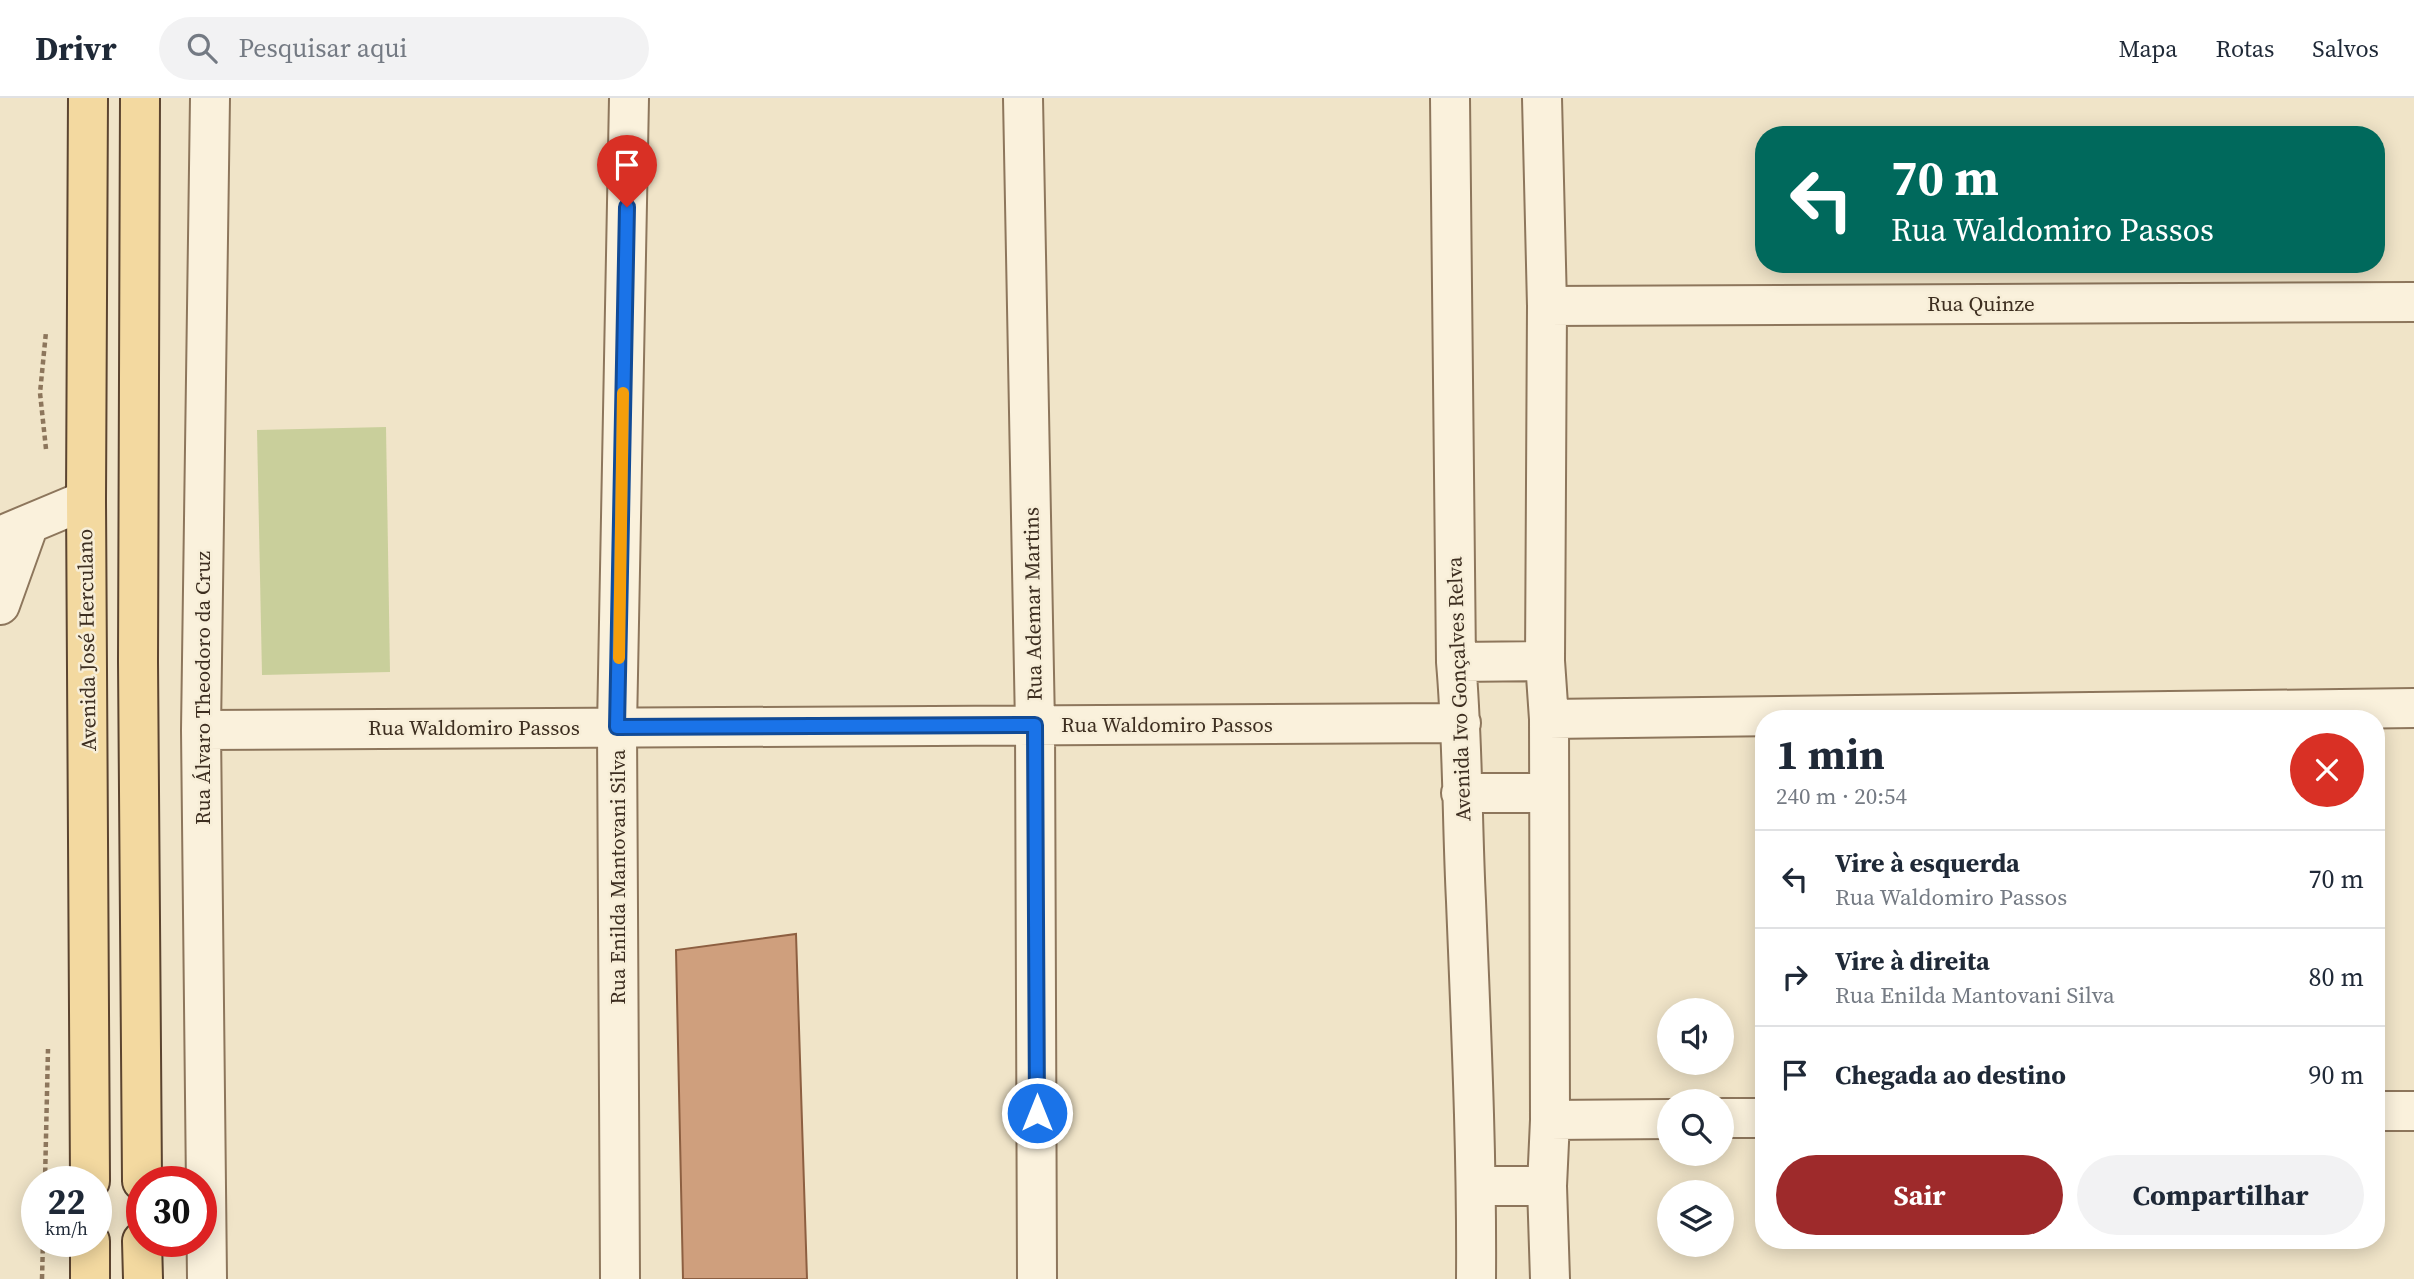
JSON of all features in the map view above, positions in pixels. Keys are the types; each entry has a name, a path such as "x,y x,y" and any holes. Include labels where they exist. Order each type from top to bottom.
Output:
{"main road":[{"name":"Avenida José Herculano","path":"88,98 86,500 90,1166"},
{"path":"140,98 138,661 142,1166"},
{"path":"90,1257 90,1279"},
{"path":"142,1257 143,1279"}],"street":[{"name":"Rua Álvaro Theodoro da Cruz","path":"207,1279 201,730 210,98"},
{"name":"Rua Enilda Mantovani Silva","path":"620,1279 617,727 629,98"},
{"name":"Rua Ademar Martins","path":"1023,98 1035,725 1037,1279"},
{"name":"Avenida Ivo Gonçalves Relva","path":"1450,98 1456,662 1461,723 1461,793 1477,1186 1476,1279"},
{"path":"1542,98 1547,306 1545,661 1549,719 1550,1120 1547,1186 1550,1279"},
{"name":"Rua Quinze","path":"1547,306 2414,302"},
{"path":"0,605 15,530 86,500"},
{"path":"1456,662 1545,661"},
{"path":"2257,710 2414,708"},
{"path":"1549,719 1755,716"},
{"name":"Rua Waldomiro Passos","path":"201,730 1461,723"},
{"path":"1461,793 1548,793"},
{"path":"2385,1111 2414,1111"},
{"path":"1734,1118 1755,1118"},
{"path":"1550,1120 1657,1119"},
{"path":"1477,1186 1547,1186"}],"path":[{"path":"43,1257 43,1279"}],"green space":[{"path":"386,427 390,672 262,675 257,430"}],"building":[{"path":"796,934 807,1279 683,1279 676,950"}],"slow traffic":[{"path":"619,658 623,393"}],"route":[{"path":"627,207 617,727 1035,725 1037,1113"}]}
